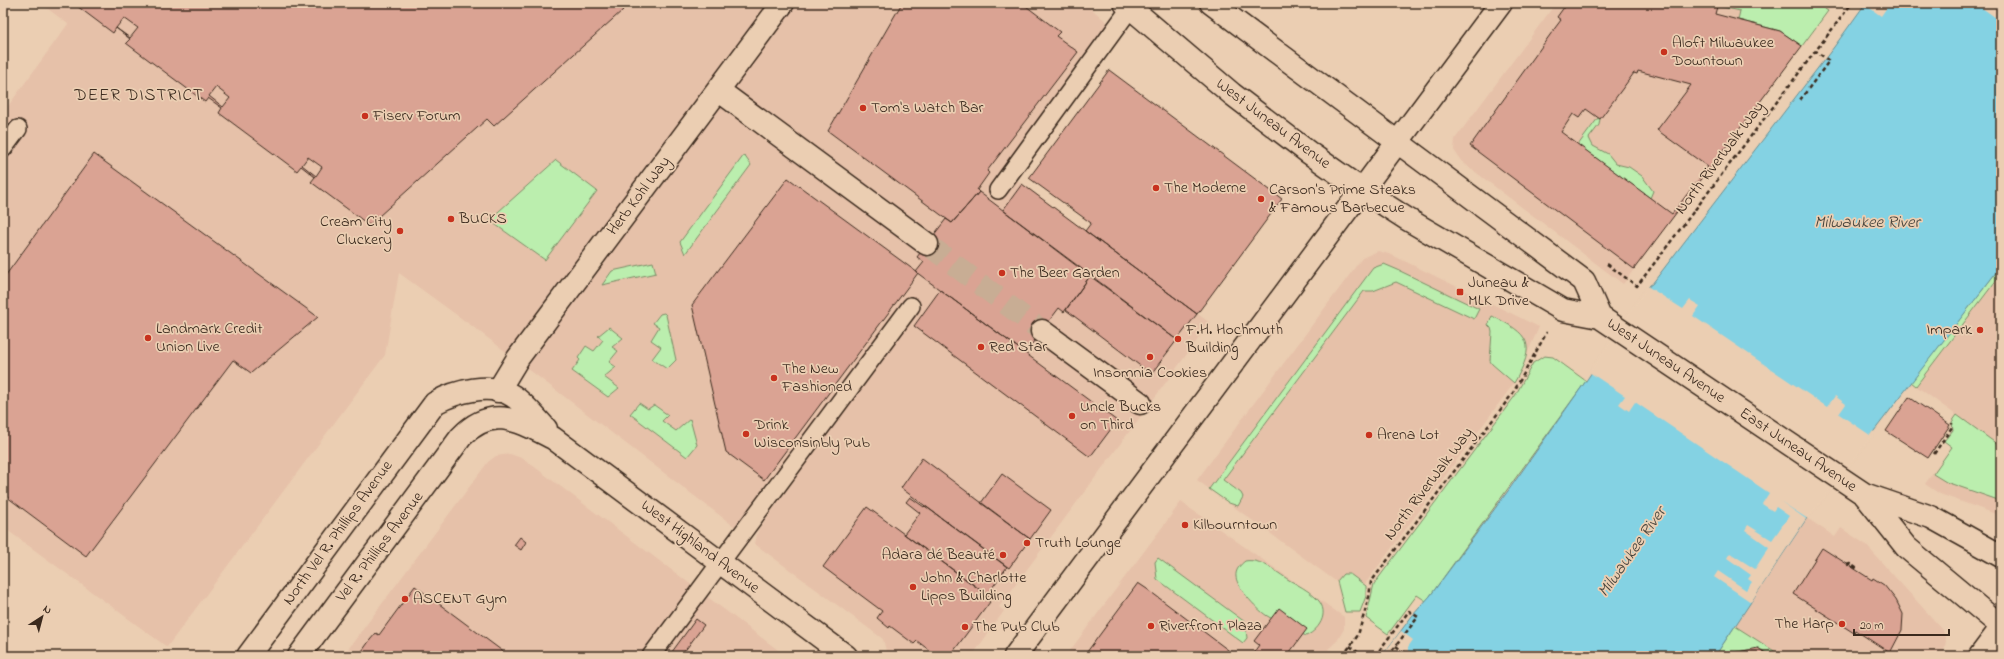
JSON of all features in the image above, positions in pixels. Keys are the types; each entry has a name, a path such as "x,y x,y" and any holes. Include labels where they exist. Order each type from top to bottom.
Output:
{"street":[{"name":"Herb Kohl Way","path":"498,390 518,358 783,3"},
{"name":"West Juneau Avenue","path":"1211,3 1584,281 1600,317"},
{"path":"1015,656 1501,3"},
{"name":"West Juneau Avenue","path":"1130,5 1232,94 1308,152 1362,190 1413,223 1563,310 1600,317 1732,406"},
{"path":"718,90 927,244"},
{"path":"1042,331 1140,403"},
{"name":"West Highland Avenue","path":"429,410 435,403 454,394 479,390 498,390 506,393 519,402 553,438"},
{"name":"East Juneau Avenue","path":"1732,406 1864,494 1931,517 2001,556"},
{"name":"North Vel R. Phillips Avenue","path":"248,656 429,410"},
{"name":"West Highland Avenue","path":"461,437 480,422 503,418 522,422 553,438 846,656"},
{"name":"Vel R. Phillips Avenue","path":"299,656 461,437"},
{"name":"East Juneau Avenue","path":"1864,494 1906,547 2001,627"},
{"path":"1980,656 2001,627"}],"lane":[{"path":"998,190 1130,5"},
{"path":"3,149 18,129"},
{"path":"651,656 911,306"}],"path":[{"name":"North RiverWalk Way","path":"1606,264 1637,286 1852,3"},
{"path":"1800,100 1829,60 1816,51"},
{"name":"North RiverWalk Way","path":"1343,656 1358,635 1369,597 1371,582 1513,393 1547,332"},
{"path":"1934,454 1952,427 1952,423"},
{"path":"1847,565 1850,564 1859,570"},
{"path":"1375,656 1409,610 1418,617 1388,656"},
{"path":"1350,646 1362,656"},
{"path":"1396,646 1409,656"}],"shaded area":[{"path":"40,3 1085,3 1110,25 1002,169 1210,323 999,607 1004,611 972,656 966,652 963,656 890,656 886,651 883,639 755,544 758,530 807,462 791,451 735,527 476,329 399,273 385,355 167,647 3,527 3,113 68,24"},
{"path":"1556,3 1829,3 1832,5 1623,284 1461,161 1454,150 1455,139"},
{"name":"Arena Lot","path":"1378,251 1392,255 1539,327 1514,383 1356,596 1197,480 1362,258"},
{"name":"Impark","path":"2001,274 2001,516 1940,494 1925,484 1952,447 1944,441 1953,430 1952,422 1956,415 1916,386"},
{"path":"510,454 524,459 786,656 343,656 488,462 496,456"},
{"path":"1181,502 1344,617 1344,629 1337,641 1328,649 1338,656 1066,656"},
{"path":"1807,518 1835,537 1841,528 1865,544 1943,630 1946,641 1943,656 1770,656 1732,631"}],"green space":[{"path":"1754,3 1816,3 1828,11 1802,46 1780,31 1738,20 1740,11 1718,6 1718,4 1740,7"},
{"path":"1598,118 1600,119 1599,125 1589,138 1593,146 1608,154 1616,164 1629,167 1642,176 1653,191 1650,198 1578,145"},
{"path":"744,155 751,165 685,254 680,242"},
{"path":"556,160 597,191 545,260 489,220"},
{"path":"653,262 656,273 602,285 612,271"},
{"path":"1384,264 1479,309 1474,319 1396,282 1373,291 1364,291 1223,480 1241,493 1243,497 1238,506 1229,503 1209,489 1373,268"},
{"path":"2001,266 2001,274 1916,386 1911,382"},
{"path":"664,313 666,315 676,360 667,369 652,359 661,347 651,340 659,327 653,323 660,314"},
{"path":"1492,316 1515,329 1522,335 1526,342 1526,359 1514,383 1490,361 1492,332 1488,325"},
{"path":"609,327 623,338 612,347 618,351 609,362 616,367 604,377 619,388 608,397 572,371 580,360 578,358 586,346 594,351 603,340 598,336"},
{"path":"1544,356 1553,357 1586,381 1430,596 1426,601 1417,595 1388,634 1366,618 1374,584 1515,396 1533,363"},
{"path":"639,403 648,409 654,405 668,415 662,421 676,431 690,419 697,445 687,457 630,414"},
{"path":"1957,415 2001,447 2001,501 1946,482 1933,474 1952,447 1944,441 1953,430 1952,422"},
{"path":"1158,558 1245,622 1247,638 1243,643 1157,579 1155,562"},
{"path":"1245,561 1257,562 1268,566 1315,597 1320,602 1323,613 1320,624 1316,629 1306,636 1274,620 1260,610 1244,593 1237,582 1237,570"},
{"path":"1343,574 1350,574 1366,586 1366,596 1360,612 1345,612 1337,581"},
{"path":"1735,626 1782,656 1770,656 1758,648 1728,654 1728,656 1715,656"}],"water":[{"name":"Milwaukee River","path":"1869,3 2001,3 2001,266 1807,518 1715,656 1382,656 1412,616 1430,596 1508,491 1586,381 1650,285 1834,47 1865,4 1867,6"}],"pier":[{"path":"1869,3 1890,3 1881,16 1867,6"},
{"path":"1975,3 2001,3 2001,22 1992,15"},
{"path":"1647,286 1683,309 1690,300 1700,306 1693,316 1827,407 1835,396 1846,404 1839,414 1870,435 1873,431 1875,433 1808,519 1780,501 1806,519 1751,602 1714,577 1718,571 1746,590 1752,582 1748,579 1751,575 1727,558 1730,553 1755,569 1769,547 1745,530 1748,525 1772,540 1789,516 1776,507 1773,511 1762,504 1769,493 1635,402 1629,411 1619,404 1625,396 1589,372"},
{"path":"1401,631 1413,640 1408,647 1408,651 1415,656 1382,656"}],"building":[{"name":"Fiserv Forum","path":"73,3 616,3 623,10 494,126 487,119 369,225 311,182 315,177 301,166 297,171 219,113 222,108 208,98 205,102 126,43 130,39 116,28 113,33","holes":["124,18 138,28 130,38 116,28","216,87 230,98 223,107 209,96","308,157 322,167 316,176 302,165"]},
{"path":"902,3 1022,3 1060,32 1056,36 1078,52 987,171 989,173 977,190 979,192 952,223 828,131"},
{"path":"1567,3 1718,3 1715,14 1780,31 1802,46 1634,269 1470,146 1561,20 1557,17","holes":["1638,71 1691,85 1657,130 1708,167 1672,214 1561,132 1573,114 1579,118 1586,109 1600,119 1634,73 1637,74"]},
{"name":"The Moderne","path":"1109,70 1282,199 1197,314 1085,231 1091,223 1029,178"},
{"name":"Landmark Credit Union Live","path":"94,154 318,317 251,373 233,360 86,556 3,494 3,279"},
{"name":"The New Fashioned","path":"788,178 918,273 764,480 726,452 692,305"},
{"path":"1022,184 1197,314 1177,340 1003,210"},
{"name":"The Beer Garden","path":"979,192 1090,276 1064,312 1059,308 1025,353 916,272 924,262 917,257 946,219 952,223"},
{"path":"1090,276 1177,340 1151,374 1066,310"},
{"path":"940,290 1117,421 1090,457 914,326"},
{"path":"1909,397 1950,425 1928,458 1886,431"},
{"path":"922,458 1030,539 1009,568 901,488"},
{"path":"1002,474 1051,510 1030,539 981,503"},
{"path":"910,497 924,507 925,506 1007,567 987,595 904,534 920,513 906,502"},
{"name":"John & Charlotte Lipps Building","path":"867,507 989,596 986,599 990,602 950,656 937,656 917,641 914,644 890,626 889,628 877,618 882,611 823,567"},
{"path":"520,537 526,542 521,550 514,545"},
{"path":"1822,548 1872,580 1873,578 1884,585 1896,600 1903,614 1902,630 1890,653 1855,630 1854,633 1793,594"},
{"name":"Riverfront Plaza","path":"1138,583 1147,589 1236,656 1084,656"},
{"path":"415,586 509,656 363,656 360,654 376,633 379,635"},
{"name":"Riverfront Plaza","path":"1279,608 1307,629 1287,656 1251,656 1259,645 1254,641"},
{"path":"696,619 704,625 681,656 669,656"},
{"path":"1758,648 1770,656 1728,656 1728,654"}],"tunnel":[{"path":"927,244 1042,331"}],"place":[{"name":"Aloft Milwaukee Downtown","path":"1664,52"},
{"name":"Tom's Watch Bar","path":"863,108"},
{"name":"Fiserv Forum","path":"365,116"},
{"name":"The Moderne","path":"1156,188"},
{"name":"Carson's Prime Steaks & Famous Barbecue","path":"1261,199"},
{"name":"BUCKS","path":"451,219"},
{"name":"Cream City Cluckery","path":"400,231"},
{"name":"The Beer Garden","path":"1002,273"},
{"name":"Juneau & MLK Drive","path":"1460,292"},
{"name":"Impark","path":"1980,330"},
{"name":"Landmark Credit Union Live","path":"148,338"},
{"name":"F.H. Hochmuth Building","path":"1178,339"},
{"name":"Red Star","path":"981,347"},
{"name":"Insomnia Cookies","path":"1150,357"},
{"name":"The New Fashioned","path":"774,378"},
{"name":"Uncle Bucks on Third","path":"1072,416"},
{"name":"Drink Wisconsinbly Pub","path":"746,434"},
{"name":"Arena Lot","path":"1369,435"},
{"name":"Kilbourntown","path":"1185,525"},
{"name":"Truth Lounge","path":"1027,543"},
{"name":"Adara dé Beauté","path":"1003,555"},
{"name":"John & Charlotte Lipps Building","path":"913,587"},
{"name":"ASCENT Gym","path":"405,599"},
{"name":"The Harp","path":"1842,624"},
{"name":"Riverfront Plaza","path":"1151,626"},
{"name":"The Pub Club","path":"965,627"}],"district":[{"name":"DEER DISTRICT","path":"139,95"}]}
